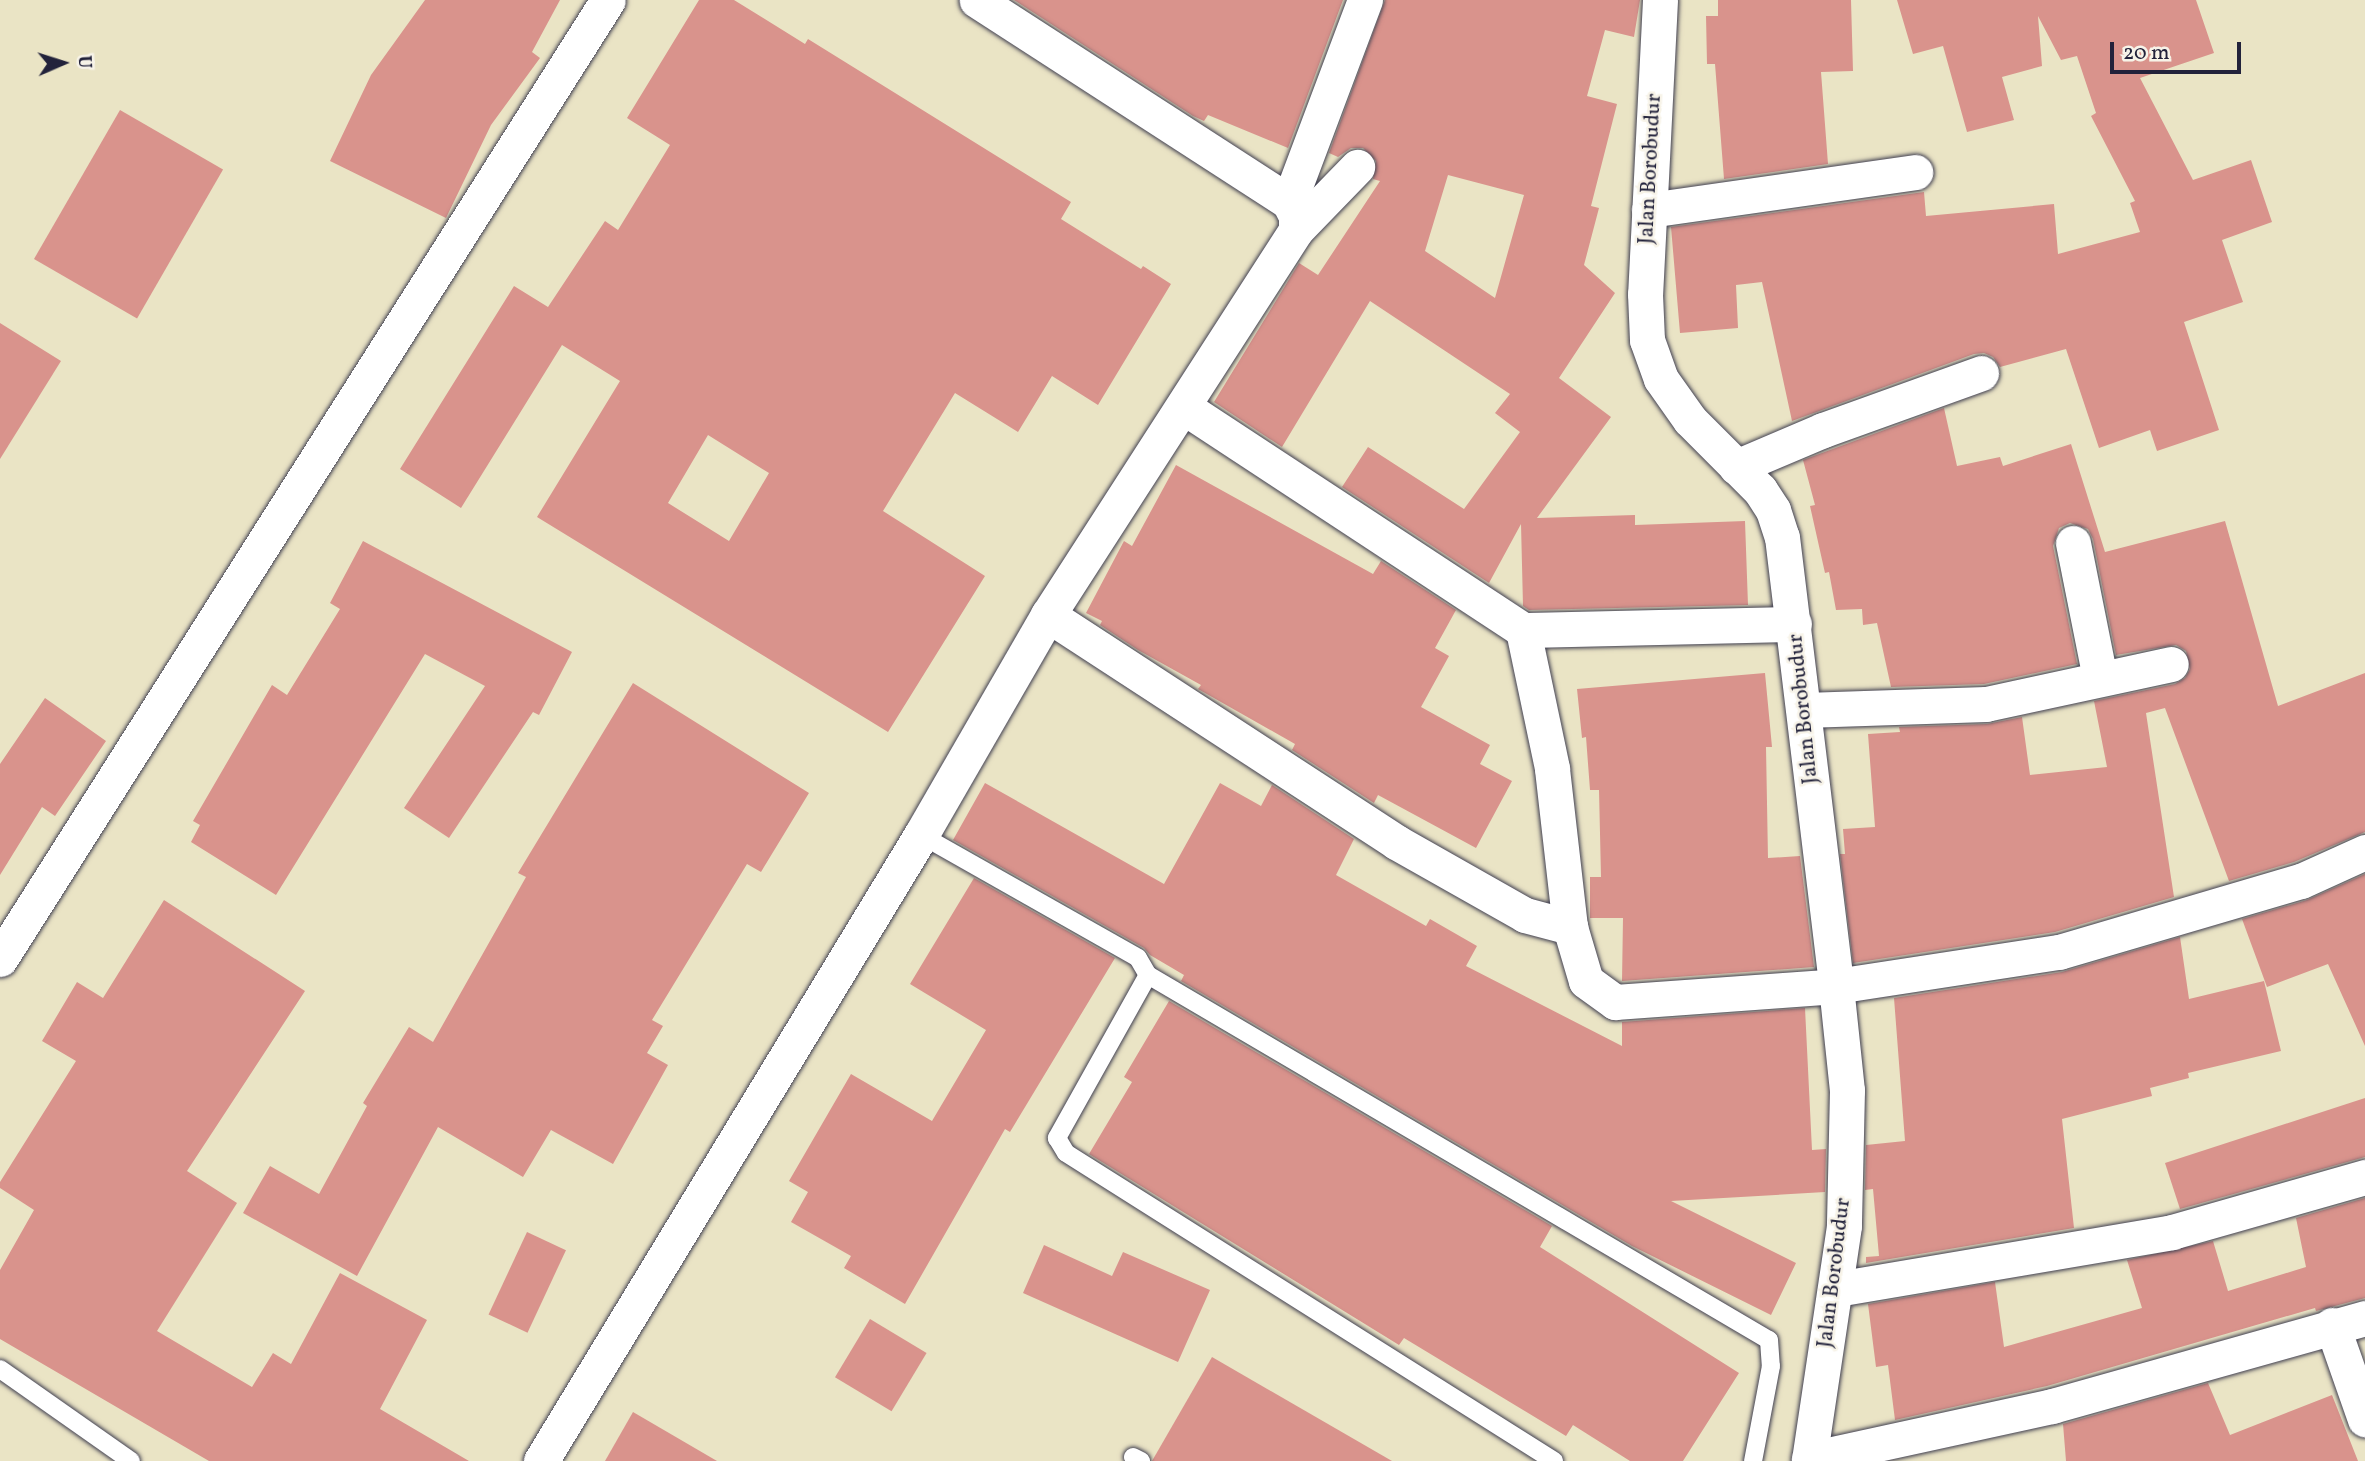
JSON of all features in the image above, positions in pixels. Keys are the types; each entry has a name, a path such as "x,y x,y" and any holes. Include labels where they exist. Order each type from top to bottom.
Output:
{"street":[{"path":"0,959 608,0"},
{"path":"541,1461 921,835 1048,615 1184,407 1293,216 1364,0"},
{"name":"Jalan Borobudur","path":"1660,0 1645,294 1647,340 1661,379 1683,410 1773,510 1782,537 1847,1090 1844,1226 1809,1460"},
{"path":"983,2 1293,216"},
{"path":"1293,216 1357,167"},
{"path":"1649,210 1915,172"},
{"path":"1736,467 1798,439 1981,373"},
{"path":"1184,407 1523,630 1794,624"},
{"path":"2073,543 2100,678"},
{"path":"1048,615 1396,842 1525,915 1570,927"},
{"path":"1523,630 1536,679 1552,768 1570,927 1586,981 1615,1002 1836,986 2059,953 2301,881 2365,852"},
{"path":"1804,710 1986,704 2171,664"},
{"path":"1836,1289 2172,1232 2365,1177"},
{"path":"1809,1460 2052,1406 2349,1322 2365,1419"}],"lane":[{"path":"921,835 1138,958 1148,975 1769,1340 1771,1366 1753,1461"},
{"path":"1148,975 1057,1138 1066,1153 1554,1461"},
{"path":"0,1369 131,1461"}],"building":[{"path":"425,0 560,0 532,52 540,58 491,125 446,218 330,161 371,75"},
{"path":"699,0 734,0 805,44 808,39 1071,202 1061,219 1141,269 1143,266 1171,284 1098,405 1052,376 1018,432 955,393 883,511 985,576 888,732 537,517 620,381 562,345 461,508 400,469 514,286 548,307 605,221 618,230 670,145 627,118","holes":["708,435 769,473 729,541 668,503"]},
{"path":"1014,0 1343,0 1288,148 1208,115 1204,121 1193,116"},
{"path":"1385,0 1640,0 1634,37 1605,30 1587,96 1617,104 1591,206 1599,208 1584,265 1615,293 1559,378 1611,417 1537,518 1635,515 1635,525 1745,521 1748,605 1529,610 1523,606 1521,524 1489,583 1342,487 1368,447 1464,509 1520,432 1495,413 1510,394 1370,301 1282,447 1214,402 1299,263 1318,275 1380,181 1373,179 1376,161 1363,148 1351,148 1338,157 1329,153","holes":["1448,175 1524,195 1495,298 1425,251"]},
{"path":"1718,0 1851,0 1853,71 1821,72 1828,164 1724,179 1715,64 1707,64 1706,16 1718,16"},
{"path":"1897,0 2196,0 2214,53 2140,78 2193,180 2251,160 2272,222 2222,240 2243,302 2184,322 2219,430 2157,451 2150,430 2099,448 2066,349 2000,367 1993,357 1984,353 1974,354 1792,421 1762,282 1736,285 1738,328 1680,333 1671,227 1924,192 1926,216 2054,204 2058,254 2140,232 2130,203 2135,201 2091,116 2096,113 2077,56 2061,60 2038,16 2042,66 2002,77 2014,120 1967,132 1943,46 1913,54"},
{"path":"120,110 223,170 137,318 34,259"},
{"path":"0,323 61,361 0,459"},
{"path":"1944,408 1957,466 2000,457 2003,466 2071,444 2105,552 2225,521 2278,706 2365,673 2365,832 2294,862 2229,881 2165,708 2146,713 2174,897 2055,932 1853,963 1840,854 1845,854 1843,829 1875,827 1868,734 1900,732 1899,727 1987,724 2022,717 2030,775 2107,767 2094,701 2175,684 2185,678 2190,669 2186,651 2176,645 2116,655 2093,539 2088,529 2070,523 2059,528 2053,546 2077,664 1984,684 1891,687 1877,623 1863,625 1862,609 1836,610 1829,572 1825,573 1810,506 1815,505 1803,460"},
{"path":"1176,465 1373,574 1381,561 1456,610 1435,648 1449,656 1421,707 1490,745 1480,764 1512,781 1476,848 1378,795 1374,803 1292,750 1295,744 1198,689 1201,685 1138,650 1100,625 1102,621 1086,613 1124,541 1132,546"},
{"path":"363,541 572,652 539,715 533,712 449,838 404,808 485,686 425,654 276,895 191,842 200,825 193,821 272,685 287,695 340,609 330,603"},
{"path":"1765,673 1772,747 1766,747 1768,858 1800,856 1814,967 1622,981 1623,918 1590,918 1590,877 1601,877 1599,790 1590,790 1586,737 1582,738 1577,689"},
{"path":"633,683 809,793 761,872 747,864 652,1020 663,1026 647,1053 668,1065 613,1164 551,1130 523,1177 438,1127 357,1276 243,1213 270,1166 319,1194 367,1106 363,1103 409,1027 433,1042 526,877 518,873"},
{"path":"45,698 106,741 55,816 42,807 0,875 0,764"},
{"path":"985,783 1164,884 1220,783 1261,806 1272,785 1354,839 1336,875 1426,926 1430,919 1477,946 1466,966 1622,1046 1622,1022 1805,1008 1812,1150 1826,1149 1825,1192 1671,1201 1796,1263 1771,1315 1632,1246 1181,981 1184,975 1150,955 1144,948 953,840"},
{"path":"2365,874 2365,1046 2328,964 2267,987 2242,919 2307,900"},
{"path":"974,878 1115,958 1010,1132 1005,1129 905,1304 844,1268 851,1256 791,1222 808,1192 789,1181 851,1074 932,1121 986,1030 910,984"},
{"path":"164,900 305,991 187,1171 237,1203 157,1331 252,1387 273,1353 291,1364 340,1273 427,1320 380,1409 469,1461 209,1461 0,1339 0,1270 34,1210 0,1188 0,1182 76,1061 42,1041 77,982 103,998"},
{"path":"2180,937 2189,999 2264,981 2281,1051 2188,1073 2189,1078 2150,1088 2152,1096 2062,1119 2074,1228 1866,1263 1866,1257 1879,1256 1873,1189 1865,1190 1866,1145 1905,1141 1894,998 2062,972"},
{"path":"1169,1001 1552,1226 1540,1247 1739,1373 1683,1461 1630,1461 1573,1425 1566,1436 1404,1338 1399,1345 1089,1154 1132,1082 1124,1077"},
{"path":"2365,1098 2365,1157 2180,1209 2165,1163"},
{"path":"2365,1198 2365,1298 2316,1311 2315,1308 2047,1386 1895,1420 1888,1365 1876,1367 1868,1304 1995,1282 2004,1347 2142,1308 2127,1260 2213,1241 2228,1291 2306,1267 2296,1218"},
{"path":"527,1232 566,1250 528,1333 489,1314"},
{"path":"1044,1245 1112,1276 1123,1252 1210,1290 1178,1362 1023,1293"},
{"path":"870,1319 927,1353 892,1411 835,1377"},
{"path":"1212,1357 1392,1461 1152,1461"},
{"path":"2208,1383 2230,1435 2332,1395 2358,1461 2066,1461 2063,1424"},
{"path":"633,1412 717,1461 605,1461"}]}
